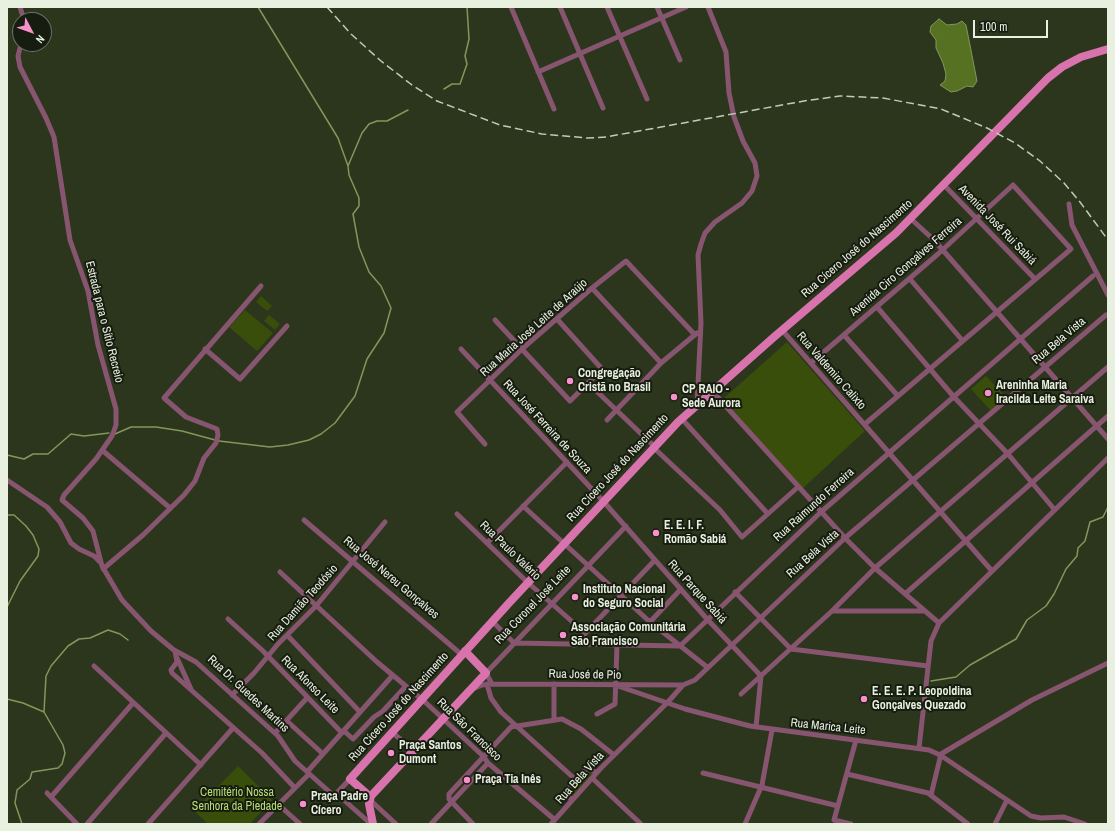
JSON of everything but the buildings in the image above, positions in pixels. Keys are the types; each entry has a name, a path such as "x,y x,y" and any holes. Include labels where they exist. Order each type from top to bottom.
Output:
{"main road":[{"name":"Rua Cícero José do Nascimento","path":"350,779 563,544 682,419 782,330 887,242 1039,86 1060,68 1085,55 1108,49"},
{"name":"Rua José Nereu Gonçalves","path":"464,653 486,673"},
{"name":"Rua Coronel José Leite","path":"369,799 486,673"},
{"path":"350,779 366,793 369,799 372,824"}],"street":[{"path":"511,7 554,109"},
{"path":"560,7 603,108"},
{"path":"607,7 647,99"},
{"path":"657,7 680,60"},
{"path":"538,72 686,7"},
{"path":"697,406 701,330 698,255 703,238 709,227 721,216 742,203 752,191 757,176 755,163 738,130 734,117 729,93 726,52 708,7"},
{"name":"Estrada para o Sítio Recreio","path":"19,52 18,56 20,67 54,137 70,240 88,291 98,345 116,409 116,429 102,450 64,495 62,501 80,516 93,532 100,563"},
{"name":"Avenida José Rui Sabiá","path":"944,185 1035,279"},
{"name":"Avenida Ciro Gonçalves Ferreira","path":"811,364 942,251 1013,185 1071,249 1035,279"},
{"path":"1069,204 1072,225 1108,295"},
{"path":"911,219 934,240 942,251 1108,439"},
{"name":"Rua Maria José Leite de Araújo","path":"486,444 457,412 522,349 592,288 626,261 695,335"},
{"name":"Rua Raimundo Ferreira","path":"680,646 735,592 821,512 1092,276"},
{"path":"910,279 962,340"},
{"path":"865,424 1035,279"},
{"path":"103,569 143,535 186,493 198,473 204,458 217,440 217,429 186,417 164,398 261,286"},
{"path":"592,288 661,363"},
{"path":"877,307 954,397 1008,454 1054,509"},
{"name":"Rua Bela Vista","path":"553,822 596,773 667,704 683,685 692,683 731,644 845,538 1106,314"},
{"path":"495,320 570,401 602,369 557,319"},
{"path":"205,349 240,380 287,326"},
{"path":"607,420 661,363 701,330"},
{"name":"Rua Valdemiro Calixto","path":"782,330 967,540 992,571"},
{"path":"844,335 898,396"},
{"name":"Rua José Ferreira de Souza","path":"460,349 603,501"},
{"path":"741,694 832,611 875,568 1108,367"},
{"path":"588,383 720,510 742,537 798,487"},
{"path":"713,392 845,538 875,568 939,623"},
{"path":"905,594 1108,416"},
{"path":"682,419 768,514"},
{"path":"102,450 170,508"},
{"path":"919,748 931,641 939,623 1054,509 1108,458"},
{"path":"487,543 567,462"},
{"path":"7,480 47,507 60,522 71,543 79,549 94,556 100,563"},
{"name":"Rua Parque Sabiá","path":"603,501 707,619 761,676"},
{"path":"524,506 563,544 650,622 707,667"},
{"name":"Rua Paulo Valério","path":"458,514 528,582 586,633"},
{"name":"Rua José Nereu Gonçalves","path":"304,520 464,653"},
{"name":"Rua Damião Teodósio","path":"232,695 316,606 385,522"},
{"name":"Rua Coronel José Leite","path":"486,673 626,526"},
{"path":"574,645 655,560"},
{"name":"Rua Dr. Guedes Martins","path":"100,563 114,589 129,609 152,633 175,652 194,660 282,740 294,760 308,773 372,824"},
{"name":"Rua São Francisco","path":"280,572 316,606 444,719 483,756 488,764 553,822"},
{"path":"650,622 681,589"},
{"path":"735,592 790,649 928,666"},
{"path":"832,611 925,611"},
{"name":"Rua Afonso Leite","path":"228,620 246,635 307,698 343,732 353,739 374,717 383,711 406,686"},
{"path":"492,621 514,643 680,646"},
{"path":"287,635 360,712"},
{"path":"597,714 614,704 617,645"},
{"path":"175,652 193,692"},
{"path":"175,652 176,663 171,672 262,753 295,788"},
{"path":"930,794 943,754 1036,697 1108,663"},
{"path":"94,666 201,765"},
{"name":"Rua José Nereu Gonçalves","path":"486,673 493,702 514,726 576,780"},
{"path":"259,824 295,788 393,675"},
{"path":"756,727 761,676"},
{"name":"Rua Coronel José Leite","path":"459,701 476,687 489,684"},
{"name":"Rua José de Pio","path":"489,684 616,686 683,685"},
{"path":"554,684 554,720"},
{"name":"Rua Marica Leite","path":"616,686 667,704 756,727 919,748 943,754"},
{"path":"275,734 307,698"},
{"path":"77,824 49,795 133,702"},
{"path":"473,824 452,803 449,798 449,794 506,731 514,726 543,723 562,719 569,722 614,755"},
{"name":"Rua Dr. Guedes Martins","path":"287,721 323,754"},
{"path":"148,824 233,728"},
{"path":"745,824 760,788 772,730"},
{"path":"87,824 166,733"},
{"path":"393,733 414,751"},
{"path":"851,824 834,820 856,740"},
{"path":"943,754 1023,811 1036,817 1064,817 1085,824"},
{"path":"431,824 488,764"},
{"path":"572,800 565,793 576,780 587,768 596,773"},
{"path":"703,773 838,806"},
{"path":"847,774 930,794 968,824"},
{"path":"592,778 638,823"},
{"name":"Rua Cícero José do Nascimento","path":"336,795 350,779"},
{"path":"369,799 396,824"},
{"path":"995,824 1007,800"},
{"path":"279,805 300,824"}],"green space":[{"path":"261,296 272,306 267,311 256,302"},
{"path":"245,310 273,333 257,351 229,327"},
{"path":"269,315 280,324 275,330 264,321"},
{"path":"787,342 865,431 802,489 723,399"},
{"name":"Areninha Maria Iracilda Leite Saraiva","path":"986,376 1006,397 991,411 971,389"},
{"name":"Cemitério Nossa Senhora da Piedade","path":"238,766 272,800 250,824 208,824 194,811"},
{"path":"588,770 593,773 573,798 567,794"}],"shaded area":[{"path":"939,19 947,25 957,24 962,21 966,25 977,81 973,87 967,86 951,92 940,85 945,81 946,74 936,48 936,40 930,32 931,26"}],"waterway":[{"path":"219,441 270,447 288,445 309,440 321,434 335,423 355,396 367,359 384,333 391,308 381,286 369,272 359,247 353,214 359,206 359,198 349,175 348,166 338,138 258,7"},
{"path":"444,89 452,84 460,84 467,64 465,56 469,39 467,7"},
{"path":"348,166 362,133 369,124 377,121 387,121 408,110"},
{"path":"115,434 131,427 156,427 182,431 215,440"},
{"path":"7,455 24,459 33,454 48,454 71,434 84,436 109,433"},
{"path":"931,681 956,677 970,665 1016,639 1027,620 1046,606 1054,594 1066,569 1077,556 1078,548 1085,541 1090,522 1103,517 1108,507"},
{"path":"7,515 14,515 26,526 33,535 39,549 38,556 20,581 7,607"},
{"path":"44,712 46,676 51,666 68,646 79,639 90,638 108,630 120,634 128,640"},
{"path":"7,699 23,703 44,712 63,745 65,753 62,764 58,768 32,772 30,779 17,790 15,803 22,824"}],"railway":[{"path":"327,7 351,34 381,61 412,85 437,101 500,125 542,134 587,138 606,137 804,101 840,96 883,98 941,109 987,128 1015,143 1040,161 1064,183 1108,240"}],"place":[{"name":"Congregação Cristã no Brasil","path":"570,381"},
{"name":"Areninha Maria Iracilda Leite Saraiva","path":"988,393"},
{"name":"CP RAIO - Sede Aurora","path":"674,397"},
{"name":"E. E. I. F. Romão Sabiá","path":"656,533"},
{"name":"Instituto Nacional do Seguro Social","path":"575,597"},
{"name":"Associação Comunitária São Francisco","path":"563,635"},
{"name":"E. E. E. P. Leopoldina Gonçalves Quezado","path":"864,699"},
{"name":"Praça Santos Dumont","path":"391,753"},
{"name":"Praça Tia Inês","path":"467,780"},
{"name":"Praça Padre Cícero","path":"303,804"}]}
